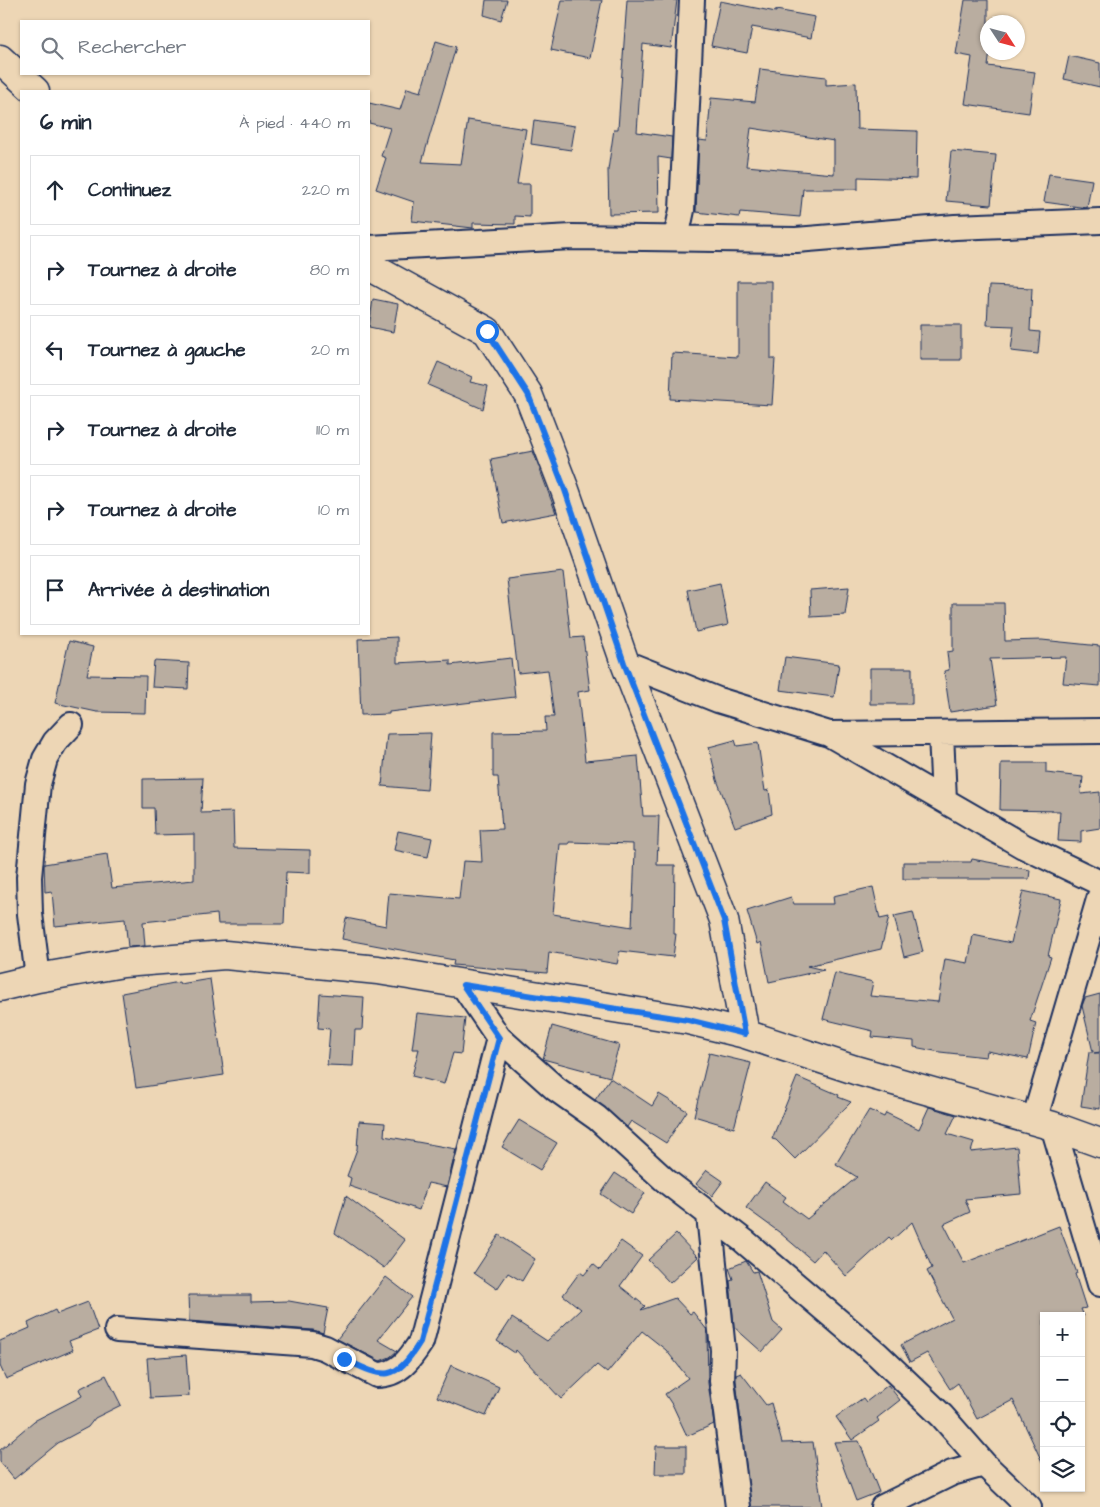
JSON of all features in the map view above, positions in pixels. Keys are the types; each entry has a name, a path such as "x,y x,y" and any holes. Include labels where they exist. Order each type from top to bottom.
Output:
{"street":[{"path":"676,238 682,210 692,0"},
{"path":"0,59 34,90"},
{"path":"370,248 572,237 796,240 955,227 1100,221"},
{"path":"370,267 487,331 528,394 565,490 624,663 724,920 745,1034"},
{"path":"624,663 718,700 828,734 1023,846 1100,883"},
{"path":"38,978 30,914 29,877 38,784 45,759 55,742 71,725"},
{"path":"828,734 1100,731"},
{"path":"941,733 944,800"},
{"path":"1100,896 1043,1123 1100,1284"},
{"path":"0,987 38,978 123,963 225,955 378,970 688,1020 745,1034 855,1070 1043,1123 1100,1143"},
{"path":"463,985 499,1038 556,1089 597,1118 639,1158 744,1241 877,1354 942,1416 984,1464 1029,1507"},
{"path":"117,1330 312,1344 325,1348 377,1375 387,1375 397,1370 407,1362 420,1342 499,1038"},
{"path":"709,1215 723,1350 722,1381 738,1507"},
{"path":"883,1507 952,1473 984,1464"}],"building":[{"path":"486,0 507,0 501,20 484,15"},
{"path":"562,0 602,0 590,58 551,50"},
{"path":"627,0 677,0 671,48 643,44 637,132 672,137 671,159 658,157 659,213 609,214 608,170 614,129 618,129"},
{"path":"965,0 988,0 988,15 980,15 980,60 989,60 988,66 1035,72 1029,113 965,104 972,57 956,54"},
{"path":"720,1 776,12 776,10 815,17 811,38 752,27 747,53 711,46"},
{"path":"436,41 456,47 422,162 461,164 468,120 526,129 517,184 530,184 530,217 515,216 515,224 473,223 473,228 412,221 414,202 376,189 386,158 381,156 390,128 370,123 370,103 400,110 407,88 421,92"},
{"path":"1069,56 1100,63 1100,87 1064,79"},
{"path":"760,69 826,77 826,85 856,83 857,129 917,131 916,179 858,177 858,189 803,189 800,217 740,212 739,217 696,212 699,140 707,141 711,98 755,102","holes":["751,128 834,141 834,174 746,166"]},
{"path":"534,120 575,126 571,150 531,144"},
{"path":"951,151 996,155 991,205 946,201"},
{"path":"1049,174 1092,180 1087,208 1044,202"},
{"path":"738,281 771,281 771,359 775,359 772,405 670,399 672,353 738,357"},
{"path":"989,286 1032,288 1030,331 1040,332 1038,354 1011,351 1014,326 987,325"},
{"path":"373,299 398,304 393,332 370,327"},
{"path":"920,325 961,325 961,360 920,360"},
{"path":"438,362 472,377 470,382 488,386 483,409 428,385"},
{"path":"533,451 556,513 503,523 491,459"},
{"path":"563,572 571,638 583,637 590,690 578,692 585,761 638,756 643,816 659,816 657,865 675,865 674,934 676,934 673,957 620,951 617,964 549,952 547,973 453,965 454,960 342,939 346,918 386,926 389,893 459,899 463,861 482,862 480,830 502,829 498,777 493,777 493,732 546,731 545,717 554,717 548,670 518,673 507,579","holes":["569,842 633,844 633,851 635,851 632,927 553,914 560,844 569,844"]},
{"path":"720,583 728,625 696,632 688,590"},
{"path":"849,587 845,615 811,617 810,590"},
{"path":"953,603 1004,603 1005,641 1042,640 1100,646 1100,686 1063,683 1066,657 990,659 997,705 950,712 944,671 949,670 947,652 953,651"},
{"path":"397,637 397,663 450,660 450,665 511,658 515,697 389,712 389,714 361,715 358,639"},
{"path":"69,641 93,647 87,675 146,676 145,713 97,712 55,703"},
{"path":"785,657 839,664 834,697 780,690"},
{"path":"154,661 189,663 188,689 152,687"},
{"path":"870,668 912,668 912,704 870,704"},
{"path":"431,733 427,790 382,786 387,734"},
{"path":"735,740 737,746 758,743 765,791 769,790 772,814 735,827 717,780 709,747"},
{"path":"1001,763 1046,763 1046,773 1083,777 1081,794 1100,792 1100,828 1081,831 1081,842 1058,841 1060,811 1000,810"},
{"path":"203,778 201,813 233,812 234,848 310,850 310,873 286,872 284,924 218,924 217,914 143,922 145,946 128,947 125,919 55,926 52,891 45,892 44,864 107,854 112,888 194,880 194,834 155,835 154,808 143,808 143,779"},
{"path":"398,831 432,838 428,857 394,850"},
{"path":"972,859 1030,870 1029,879 903,879 903,862 971,862"},
{"path":"873,887 880,919 889,917 881,949 807,966 824,970 769,982 761,942 757,944 747,911 791,897 794,904 834,904 833,896"},
{"path":"1023,891 1061,899 1048,956 1051,957 1030,1021 1036,1023 1028,1059 987,1051 986,1057 914,1047 914,1041 872,1037 873,1031 823,1019 835,973 873,982 870,996 938,1002 945,959 968,963 973,935 1011,943"},
{"path":"913,912 923,952 904,957 894,916"},
{"path":"210,979 224,1075 136,1088 122,993 179,982 180,984"},
{"path":"320,994 364,997 362,1030 355,1030 353,1066 327,1065 330,1029 318,1028"},
{"path":"1100,994 1100,1052 1094,1053 1100,1053 1100,1109 1081,1106 1089,1052 1093,1052 1082,1006 1085,998"},
{"path":"417,1013 465,1018 461,1054 453,1053 444,1084 412,1076 419,1049 412,1049"},
{"path":"552,1026 619,1045 610,1077 543,1059"},
{"path":"709,1053 751,1063 734,1128 694,1116"},
{"path":"797,1077 851,1102 795,1159 776,1140 772,1139"},
{"path":"610,1078 652,1106 659,1094 687,1111 666,1143 631,1121 627,1127 595,1100"},
{"path":"929,1107 956,1115 947,1134 974,1142 971,1152 1017,1147 1021,1194 965,1199 970,1212 944,1224 964,1263 1059,1226 1077,1273 1075,1274 1086,1308 1081,1309 1082,1312 1040,1312 1040,1457 1013,1400 977,1419 958,1383 950,1389 927,1353 910,1362 901,1345 952,1318 927,1271 932,1268 912,1222 892,1240 889,1237 846,1276 823,1250 813,1261 779,1232 746,1208 765,1182 786,1197 783,1201 807,1219 857,1177 836,1164 869,1110 884,1117 886,1113 919,1129"},
{"path":"519,1120 557,1143 540,1170 502,1147"},
{"path":"359,1121 385,1123 384,1136 456,1149 447,1187 428,1183 419,1210 349,1186 351,1178 347,1176 357,1149"},
{"path":"707,1170 723,1181 712,1196 696,1184"},
{"path":"615,1173 645,1193 631,1214 601,1194"},
{"path":"346,1196 405,1240 384,1268 335,1233"},
{"path":"676,1234 698,1257 670,1283 648,1260"},
{"path":"499,1235 535,1259 522,1281 508,1273 497,1289 474,1273"},
{"path":"621,1241 642,1256 620,1286 645,1306 641,1310 675,1298 690,1314 693,1312 707,1330 708,1383 714,1424 687,1436 673,1406 665,1394 688,1378 666,1350 642,1331 607,1373 597,1365 561,1399 516,1350 515,1353 497,1341 512,1318 547,1341 581,1309 563,1295 580,1272 584,1275 593,1264 600,1270"},
{"path":"746,1261 753,1272 757,1271 773,1322 782,1330 762,1352 734,1327 730,1280 733,1279 729,1268"},
{"path":"386,1277 412,1297 378,1340 397,1351 390,1357 380,1361 337,1339"},
{"path":"188,1295 251,1295 251,1302 289,1301 328,1308 323,1333 313,1330 189,1321"},
{"path":"88,1302 98,1330 69,1341 73,1350 6,1379 0,1366 0,1341 30,1328 28,1323 55,1310 57,1314"},
{"path":"186,1355 189,1396 150,1398 147,1358"},
{"path":"451,1365 499,1387 486,1416 437,1397"},
{"path":"741,1373 766,1405 771,1403 782,1443 813,1442 822,1507 751,1507 736,1380 736,1375"},
{"path":"106,1375 121,1405 95,1418 88,1427 58,1443 14,1479 0,1462 0,1450 34,1421 82,1396 79,1389"},
{"path":"888,1385 900,1400 877,1418 879,1421 852,1440 836,1417 863,1398 866,1402"},
{"path":"859,1441 879,1492 856,1501 834,1442"},
{"path":"656,1446 686,1446 686,1474 655,1474"}],"route":[{"path":"344,1359 377,1375 387,1375 407,1362 420,1342 499,1038 463,985 688,1020 745,1034 724,920 624,663 565,490 528,394 487,331"}]}
